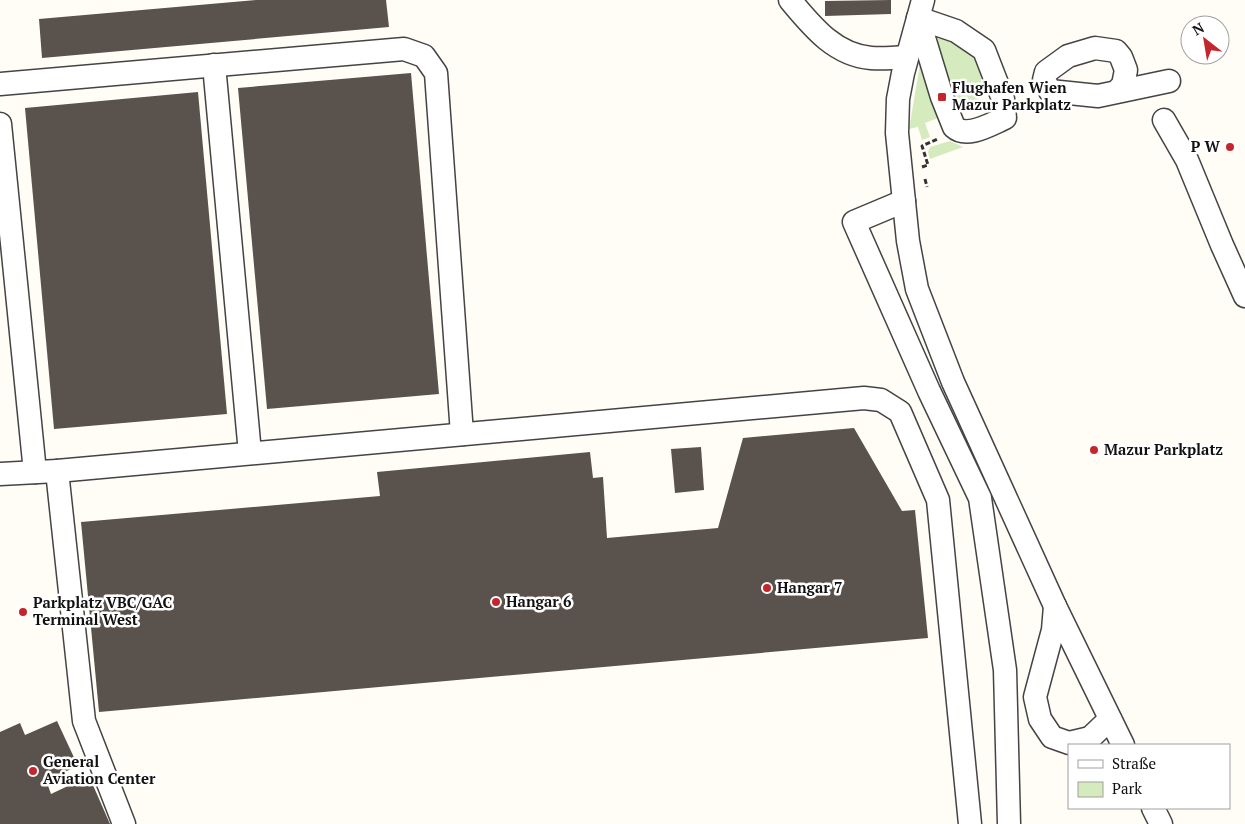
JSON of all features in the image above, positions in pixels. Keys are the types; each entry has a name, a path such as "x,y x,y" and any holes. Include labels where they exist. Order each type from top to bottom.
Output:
{"lane":[{"path":"800,3 816,31 840,49 869,58 906,57"},
{"path":"921,9 906,57 898,98 897,133 908,241 917,289 935,339 1055,606 1122,744"},
{"path":"921,9 984,50 1003,99 1005,118 968,132 958,131 954,127 942,97 921,9"},
{"path":"0,84 404,50 424,56 436,73 462,434"},
{"path":"214,65 250,453"},
{"path":"1116,92 1169,82"},
{"path":"1164,120 1187,160 1222,246 1245,296"},
{"path":"0,124 46,472 84,721 124,824"},
{"path":"904,201 854,222 929,391 980,498 1005,670 1009,824"},
{"path":"0,474 46,472 864,398 881,400 900,412 938,500 970,824"},
{"path":"1055,606 1053,630 1035,697 1040,719 1052,737 1069,742 1090,738 1110,719"},
{"path":"1154,809 1161,824"}],"path":[{"path":"920,168 928,166 922,146 945,136"},
{"path":"924,177 927,187"}],"green space":[{"path":"940,37 966,47 974,54 978,61 981,82 976,103 963,106 952,101 935,41"},
{"path":"920,64 922,64 928,74 923,76 938,118 925,123 930,137 922,140 918,127 909,129"},
{"path":"950,141 963,147 930,159 928,152 930,147"}],"building":[{"path":"256,0 386,0 389,27 42,58 39,19"},
{"path":"891,0 891,14 825,16 825,1"},
{"path":"411,73 439,394 267,409 238,88"},
{"path":"198,92 227,414 54,429 25,108"},
{"path":"854,428 902,511 915,510 928,638 99,712 81,522 380,496 377,472 590,452 593,478 603,477 607,538 718,528 743,438"},
{"path":"701,447 704,490 675,493 671,449"},
{"name":"General Aviation Center","path":"57,721 78,766 46,780 51,794 89,776 110,824 0,824 0,732 20,723 25,735"}],"place":[{"name":"Flughafen Wien Mazur Parkplatz","path":"942,97"},
{"name":"P W","path":"1230,147"},
{"name":"Mazur Parkplatz","path":"1094,450"},
{"name":"Hangar 7","path":"767,588"},
{"name":"Hangar 6","path":"496,602"},
{"name":"Parkplatz VBC/GAC Terminal West","path":"23,612"},
{"name":"General Aviation Center","path":"33,771"}]}
